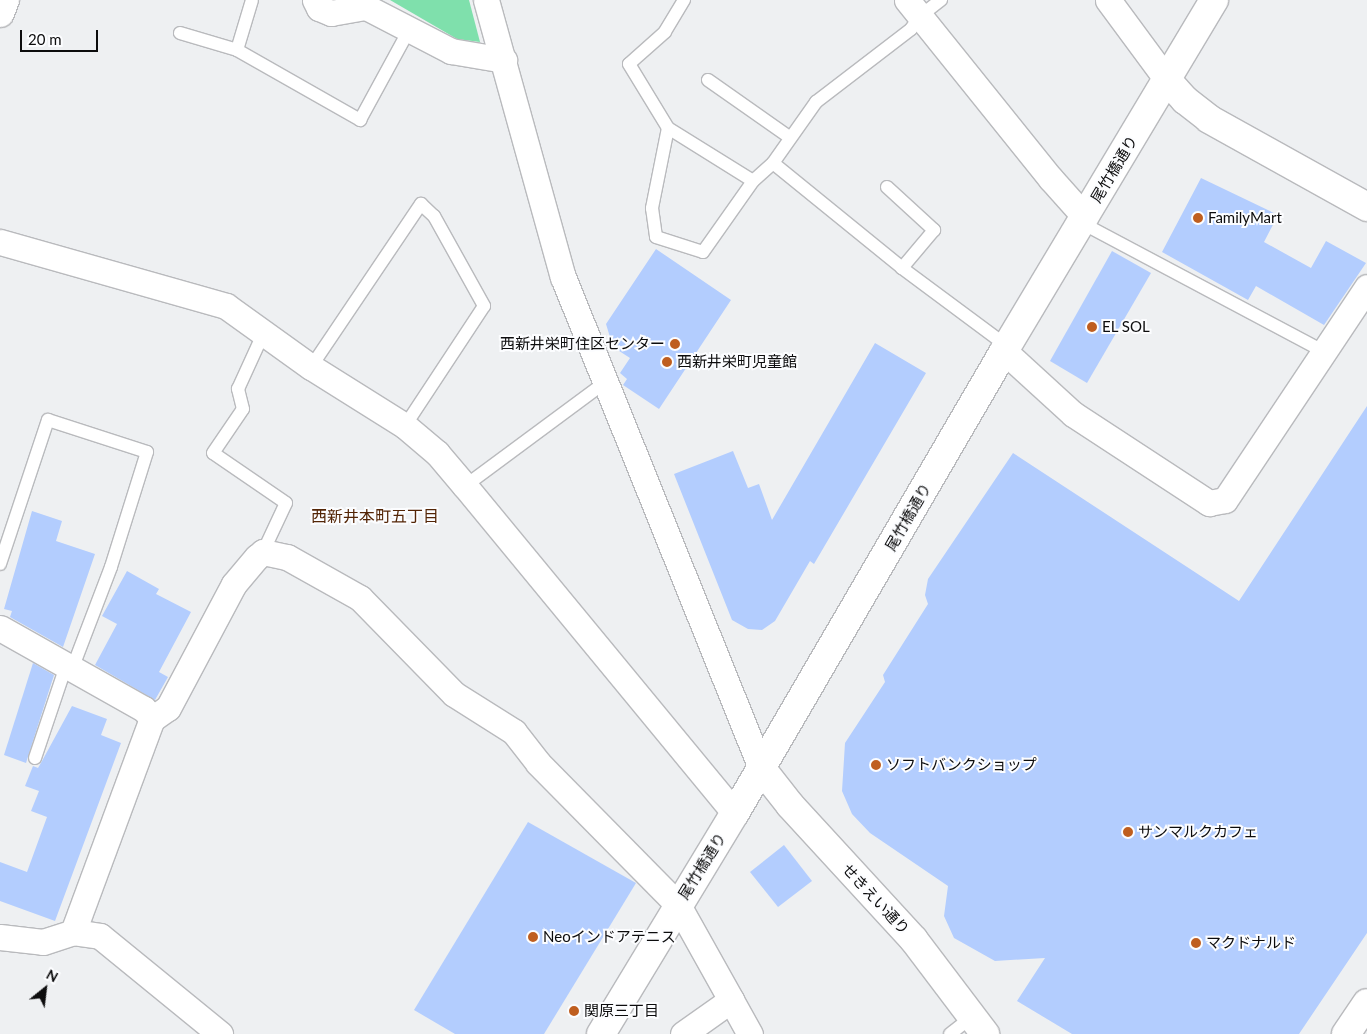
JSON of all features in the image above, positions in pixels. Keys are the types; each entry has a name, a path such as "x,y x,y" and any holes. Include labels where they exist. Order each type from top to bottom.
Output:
{"main road":[{"path":"0,13 5,0"},
{"name":"尾竹橋通り","path":"601,1034 735,813 1006,348 1214,0"},
{"path":"1167,80 1185,100 1209,119 1367,207"},
{"name":"せきえい通り","path":"761,768 790,805 914,940 979,1025"},
{"path":"1346,1034 1367,1003"}],"street":[{"path":"315,0 319,8 331,13 366,7 451,51 504,60"},
{"path":"486,0 563,277 604,383 761,768"},
{"path":"1108,0 1167,80"},
{"path":"913,8 1083,220"},
{"path":"0,242 226,306 311,367 405,426 436,453 735,813"},
{"path":"1006,348 1073,414 1210,503 1225,500 1367,287"},
{"path":"73,932 152,719 168,708 234,584 263,552 287,557 360,598 454,694 514,732 538,763 678,905 750,1034"},
{"path":"0,628 144,709 152,719"},
{"path":"0,937 43,942 73,932 100,936 220,1034"},
{"path":"682,1034 731,1000"}],"lane":[{"path":"237,50 252,0"},
{"path":"684,0 665,32 629,64 668,128 752,181"},
{"path":"668,128 652,208 656,237 702,252 708,248 752,181 773,162 789,137 816,102 911,29 913,8 941,0"},
{"path":"180,33 237,50 360,120 410,30"},
{"path":"708,80 789,137"},
{"path":"773,162 902,268 1006,348"},
{"path":"887,187 934,230 902,268"},
{"path":"311,367 421,204 434,216 484,306 405,426"},
{"path":"1083,220 1325,352"},
{"path":"263,552 286,503 213,453 243,409 238,390 264,332"},
{"path":"464,486 604,383"},
{"path":"0,564 48,420 148,452 112,567 69,667 35,758"},
{"path":"950,1034 979,1025"}],"green space":[{"path":"390,0 469,0 480,42 457,39"}],"building":[{"path":"1201,178 1278,215 1264,242 1311,268 1326,241 1366,263 1324,325 1256,286 1248,300 1162,252"},
{"path":"656,249 731,300 659,409 623,385 627,379 620,373 630,358 613,347 606,324"},
{"path":"1112,251 1151,273 1087,383 1050,361"},
{"path":"875,343 926,373 814,564 810,561 775,621 762,630 748,629 732,620 674,474 733,451 748,488 759,484 772,520"},
{"path":"1367,406 1367,933 1299,1034 1072,1034 1017,1001 1045,958 995,961 954,938 944,916 948,886 870,833 852,814 842,791 845,743 885,682 883,675 928,604 925,595 928,579 1013,453 1239,601"},
{"path":"32,511 62,521 56,541 95,554 63,647 10,617 12,611 4,609"},
{"path":"127,571 159,589 156,594 191,612 159,672 168,677 155,700 95,665 117,624 102,616"},
{"path":"33,663 54,675 26,763 4,755"},
{"path":"72,706 107,719 101,735 121,743 55,921 0,901 0,862 27,872 47,817 31,811 39,791 25,786 33,766 38,768"},
{"path":"528,822 636,883 544,1034 455,1034 414,1010"},
{"path":"784,845 812,881 778,907 750,872"}],"place":[{"name":"FamilyMart","path":"1198,218"},
{"name":"EL SOL","path":"1092,327"},
{"name":"西新井栄町住区センター","path":"675,344"},
{"name":"西新井栄町児童館","path":"667,362"},
{"name":"ソフトバンクショップ","path":"876,765"},
{"name":"サンマルクカフェ","path":"1128,832"},
{"name":"Neoインドアテニス","path":"533,937"},
{"name":"マクドナルド","path":"1196,943"},
{"name":"関原三丁目","path":"574,1011"}],"district":[{"name":"西新井本町五丁目","path":"375,516"}]}
